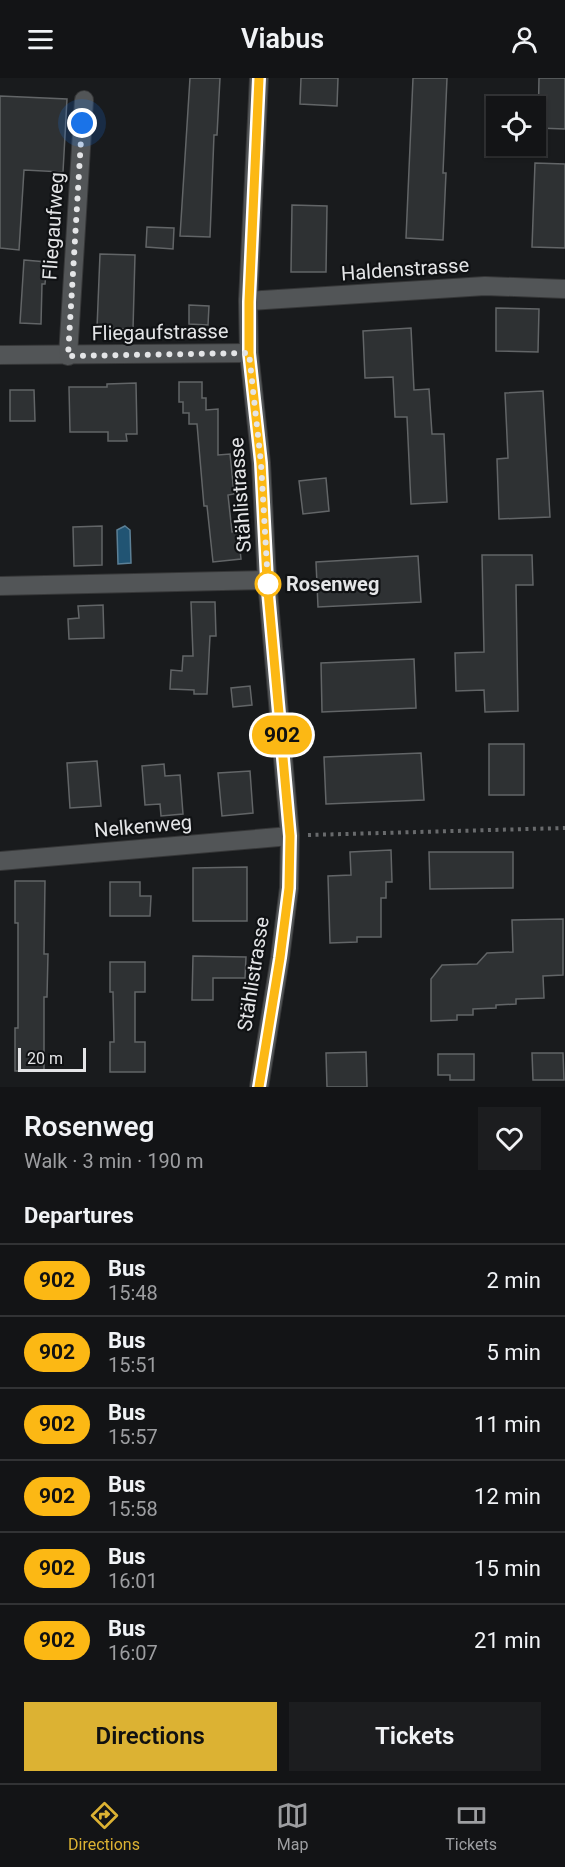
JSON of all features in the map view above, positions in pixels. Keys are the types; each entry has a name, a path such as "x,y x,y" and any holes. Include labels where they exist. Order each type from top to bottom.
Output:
{"street":[{"name":"Stählistrasse","path":"259,78 249,302 249,353 261,463 267,580 290,836 289,888 259,1087"},
{"name":"Fliegaufweg","path":"68,356 84,100"},
{"name":"Haldenstrasse","path":"249,302 485,286 565,289"},
{"name":"Fliegaufstrasse","path":"0,355 249,353"},
{"path":"0,586 267,580"},
{"name":"Nelkenweg","path":"0,861 290,836"}],"path":[{"path":"290,836 565,828"}],"water":[{"path":"125,526 130,530 131,563 118,564 117,530"}],"building":[{"path":"190,78 220,78 217,135 214,135 210,237 180,236"},
{"path":"301,78 338,78 337,106 300,104"},
{"path":"413,78 447,78 443,240 406,238"},
{"path":"539,78 565,78 565,129 546,128 546,96 539,96"},
{"path":"0,96 67,99 63,172 24,170 19,250 0,248"},
{"path":"535,163 565,164 565,248 532,247"},
{"path":"292,205 327,206 326,272 291,272"},
{"path":"147,227 174,228 173,249 146,247"},
{"path":"100,254 135,255 133,329 97,328"},
{"path":"24,260 47,262 45,284 42,284 41,324 20,323"},
{"path":"189,305 209,306 208,325 189,324"},
{"path":"496,308 539,309 538,352 496,351"},
{"path":"411,328 414,390 429,389 432,434 444,434 447,502 411,504 407,417 395,417 393,377 365,378 363,331"},
{"path":"179,382 202,382 202,398 206,398 206,410 218,409 218,455 230,454 234,494 228,495 232,532 238,531 241,559 213,562 207,506 204,506 197,424 189,424 189,413 183,413 183,402 179,402"},
{"path":"136,383 137,434 126,434 127,441 108,441 108,432 70,432 69,387 107,387 107,384"},
{"path":"10,390 34,390 35,421 10,421"},
{"path":"543,391 550,517 499,519 497,459 508,458 505,393"},
{"path":"326,478 329,511 303,514 299,481"},
{"path":"102,526 102,565 74,566 73,527"},
{"path":"482,555 532,555 533,585 516,585 518,711 485,712 484,690 456,691 455,653 484,652"},
{"path":"418,556 421,602 318,607 316,562"},
{"path":"191,602 215,602 216,636 210,636 207,694 194,694 194,690 170,689 171,670 182,671 183,656 193,656"},
{"path":"103,605 104,638 69,639 68,619 79,618 78,606"},
{"path":"414,659 416,708 322,712 321,663"},
{"path":"250,686 252,705 233,707 231,688"},
{"path":"489,744 524,744 524,795 489,795"},
{"path":"421,753 424,800 326,804 324,757"},
{"path":"97,761 101,806 70,808 67,763"},
{"path":"164,764 165,776 180,775 183,814 161,816 160,804 145,805 142,766"},
{"path":"250,771 253,813 222,816 218,773"},
{"path":"391,850 392,882 386,882 386,898 381,898 381,937 357,937 357,942 330,943 328,876 351,875 350,852"},
{"path":"429,852 513,852 513,888 430,889"},
{"path":"247,867 247,921 193,921 193,868"},
{"path":"15,881 45,881 44,954 48,954 47,997 44,997 44,1071 15,1071 15,1028 18,1028 18,923 15,923"},
{"path":"110,882 140,882 140,896 151,896 150,916 110,916"},
{"path":"563,919 563,975 543,976 544,998 516,999 516,1004 473,1009 473,1015 457,1015 457,1020 431,1021 431,979 442,965 477,964 487,953 513,952 512,920"},
{"path":"193,956 246,957 245,978 213,978 213,1000 192,1000"},
{"path":"110,962 145,962 145,992 135,992 135,1042 145,1042 145,1072 110,1072 110,1042 114,1042"},
{"path":"366,1052 367,1087 327,1087 326,1053"},
{"path":"532,1053 563,1053 564,1080 533,1080"},
{"path":"438,1054 474,1054 474,1080 450,1080 450,1075 438,1075"}],"bus line":[{"name":"902","path":"259,78 249,302 249,353 261,463 267,580 290,836 289,888 259,1087"}],"place":[{"name":"Rosenweg","path":"268,584"}],"route":[{"path":"82,123 68,356 249,353 261,463 268,584"}]}
